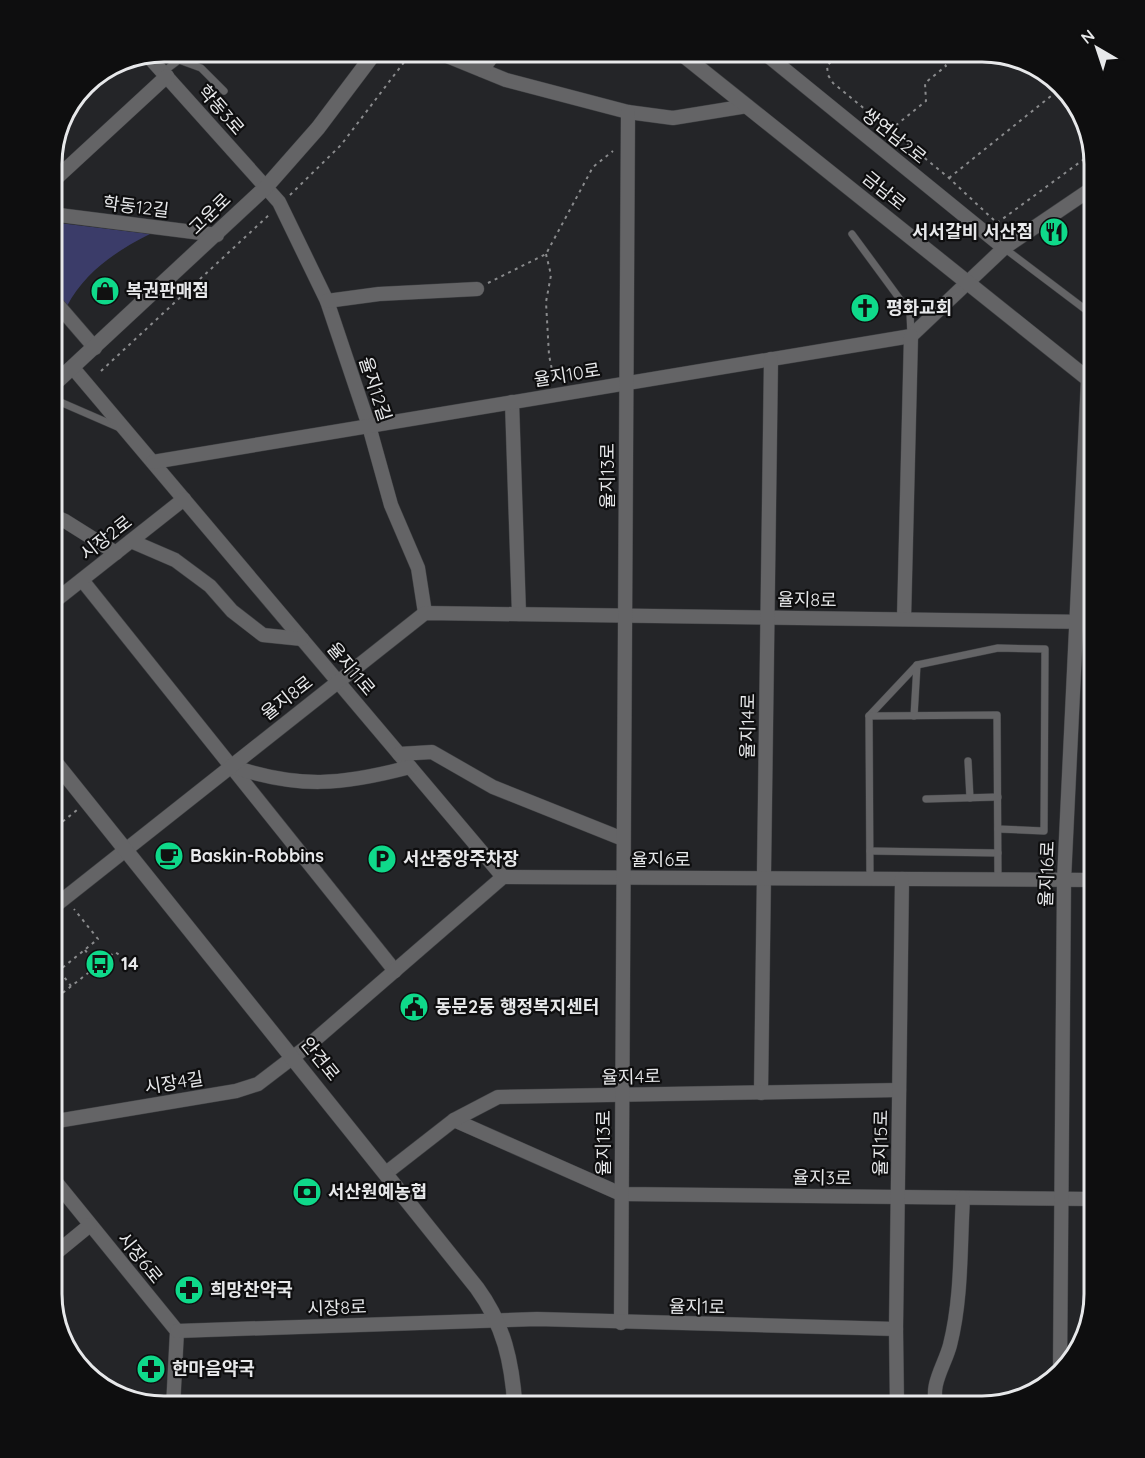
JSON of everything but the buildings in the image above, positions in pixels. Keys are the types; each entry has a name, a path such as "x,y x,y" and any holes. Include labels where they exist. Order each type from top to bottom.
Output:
{"street":[{"name":"학동3로","path":"154,62 266,188"},
{"name":"고운로","path":"62,378 266,188 318,128 368,62"},
{"path":"462,62 553,94 627,112 673,118 747,106"},
{"path":"482,70 488,62"},
{"name":"금남로","path":"692,62 1084,374"},
{"name":"쌍연남2로","path":"776,62 1004,248"},
{"path":"62,172 165,74"},
{"name":"율지13로","path":"621,1323 627,112"},
{"name":"율지12길","path":"266,188 279,202 291,224 327,301 369,426 391,505 418,568 425,613"},
{"path":"904,619 911,336 1004,248 1084,194"},
{"name":"학동12길","path":"62,215 217,235"},
{"path":"327,301 379,294 477,289"},
{"path":"62,310 94,348"},
{"name":"율지10로","path":"153,462 911,336"},
{"name":"율지14로","path":"760,1093 771,359"},
{"path":"73,368 302,639"},
{"path":"512,402 519,614"},
{"name":"시장2로","path":"62,595 184,499"},
{"name":"율지16로","path":"1060,1359 1065,880 1084,501"},
{"path":"62,519 116,554"},
{"name":"율지11로","path":"131,542 174,560 210,586 232,610 263,635 302,639 503,877"},
{"path":"82,580 395,971"},
{"name":"율지8로","path":"62,900 425,613 1084,622"},
{"path":"399,754 432,752 493,787 623,839"},
{"path":"231,766 258,775 319,783 354,781 410,767"},
{"name":"안견로","path":"62,770 477,1288 498,1321 510,1356 514,1396"},
{"path":"294,1057 503,877"},
{"name":"율지6로","path":"503,877 1084,880"},
{"name":"율지15로","path":"897,1396 902,879"},
{"name":"시장4길","path":"62,1120 244,1090 258,1084 294,1057"},
{"name":"율지4로","path":"386,1173 454,1120 498,1097 899,1090"},
{"name":"율지13로","path":"454,1120 621,1194"},
{"name":"시장6로","path":"62,1190 177,1331"},
{"name":"율지3로","path":"621,1194 1084,1199"},
{"path":"936,1396 935,1388 950,1347 956,1318 963,1198"},
{"path":"62,1248 90,1225"},
{"name":"율지1로","path":"498,1321 896,1329"},
{"name":"시장8로","path":"177,1331 498,1321"},
{"path":"174,1396 177,1331"}],"lane":[{"path":"165,74 176,62"},
{"path":"184,62 201,68 224,91"},
{"path":"852,234 909,313 911,336"},
{"path":"1004,248 1084,308"},
{"path":"62,394 126,431"},
{"path":"870,879 869,716 917,664 998,648 1046,649 1044,831 998,830"},
{"path":"914,716 917,664"},
{"path":"869,716 997,716 998,880"},
{"path":"968,761 970,798"},
{"path":"926,799 998,797"},
{"path":"870,851 998,852"}],"path":[{"path":"286,199 341,145 404,62"},
{"path":"829,62 829,78 949,178 997,223 1084,159"},
{"path":"890,130 926,101 925,83 946,66 943,62"},
{"path":"949,178 1054,92"},
{"path":"477,289 546,254 593,167 627,138"},
{"path":"101,371 271,213"},
{"path":"546,254 551,275 546,302 549,355 556,395"},
{"path":"62,822 87,801"},
{"path":"62,968 98,939 65,898"},
{"path":"85,950 97,966"},
{"path":"62,994 115,952 124,958"},
{"path":"62,974 72,986"}],"shaded area":[{"path":"62,223 150,234 102,264 83,283 67,306 62,300"}],"place":[{"name":"서서갈비 서산점","path":"1054,232"},
{"name":"복권판매점","path":"105,291"},
{"name":"평화교회","path":"865,308"},
{"name":"Baskin-Robbins","path":"169,856"},
{"name":"서산중앙주차장","path":"382,859"},
{"name":"14","path":"100,964"},
{"name":"동문2동 행정복지센터","path":"414,1007"},
{"name":"서산원예농협","path":"307,1192"},
{"name":"희망찬약국","path":"189,1290"},
{"name":"한마음약국","path":"151,1369"}]}
